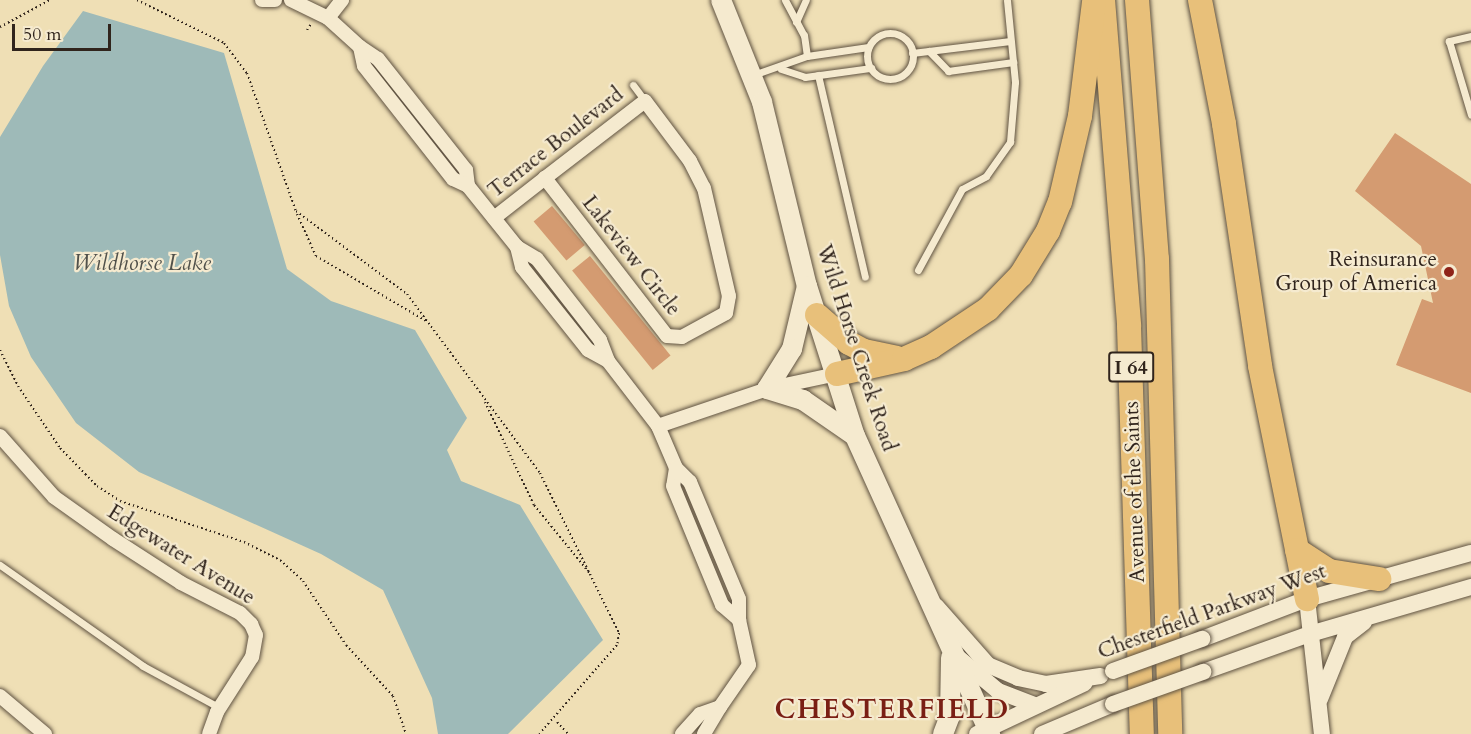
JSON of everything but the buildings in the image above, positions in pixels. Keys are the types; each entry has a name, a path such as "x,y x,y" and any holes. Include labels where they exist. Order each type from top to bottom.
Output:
{"highway":[{"path":"837,374 904,359 950,337 988,309 1022,275 1048,231 1075,144 1094,0"},
{"name":"Avenue of the Saints","path":"1103,0 1129,326 1142,734"},
{"name":"Avenue of the Saints","path":"1137,0 1158,280 1170,734"},
{"path":"1200,0 1224,124 1260,366 1307,599"},
{"path":"817,315 864,351 904,359"},
{"path":"1297,550 1329,571 1379,579"}],"main road":[{"name":"Wild Horse Creek Road","path":"721,0 753,75 777,154 807,286 855,436 985,732"},
{"path":"807,286 792,349 767,389 803,400 855,436"},
{"path":"943,734 950,716 951,652"}],"street":[{"path":"262,0 276,0"},
{"path":"291,0 328,18 360,47 378,58 466,170 468,186 517,247 537,259 600,340 608,361 658,426 676,468 690,482 740,599 739,620 749,665 704,734"},
{"path":"328,18 342,0"},
{"name":"Terrace Boulevard","path":"494,218 645,101"},
{"name":"Lakeview Circle","path":"545,178 668,336 682,337 726,313 729,296 704,188 690,161 645,101"},
{"path":"658,426 767,389 837,374"},
{"name":"Edgewater Avenue","path":"0,436 54,496 123,546 240,613 251,624 256,634 252,657 220,708 209,734"},
{"name":"Chesterfield Parkway West","path":"985,732 1034,705 1107,674 1307,599 1471,553"},
{"path":"1042,734 1113,704 1310,634 1471,587"},
{"path":"925,594 988,665 1018,678 1046,684 1107,674"},
{"path":"1307,599 1322,734"},
{"path":"1319,700 1345,638 1375,615"},
{"path":"951,652 998,691 1034,705"},
{"path":"0,696 45,734"},
{"path":"682,734 700,714 720,707"}],"lane":[{"path":"785,0 804,35 807,56"},
{"path":"796,22 806,0"},
{"path":"918,270 962,189 986,176 1010,142 1013,62 1007,0"},
{"path":"753,75 781,69 807,56 868,47 878,36 892,33 906,40 912,53 909,68 898,77 883,77 871,69 805,77 781,69"},
{"path":"1471,36 1449,41 1469,101 1471,115"},
{"path":"912,53 1010,41"},
{"path":"868,47 871,69"},
{"path":"929,51 948,70 1013,62"},
{"path":"818,75 865,277"},
{"path":"633,85 645,101"},
{"path":"0,565 143,666 220,708"}],"path":[{"path":"0,27 50,0"},
{"path":"137,0 224,43 247,73 296,211 316,256 428,322"},
{"path":"296,211 407,294 540,473 620,633 617,645 539,734"},
{"path":"0,350 18,386 60,448 97,486 120,501 244,542 280,560 303,581 346,645 393,696 406,734"},
{"path":"484,400 491,423 534,506 593,577"},
{"path":"557,722 568,734"}],"water":[{"name":"Wildhorse Lake","path":"83,11 224,53 287,269 331,301 415,330 467,418 447,450 461,481 520,505 603,640 508,734 438,734 432,698 383,590 321,554 139,472 76,423 31,357 9,306 0,255 0,137 43,66"}],"place":[{"name":"Reinsurance Group of America","path":"1449,272"}],"district":[{"name":"CHESTERFIELD","path":"892,710"}]}
